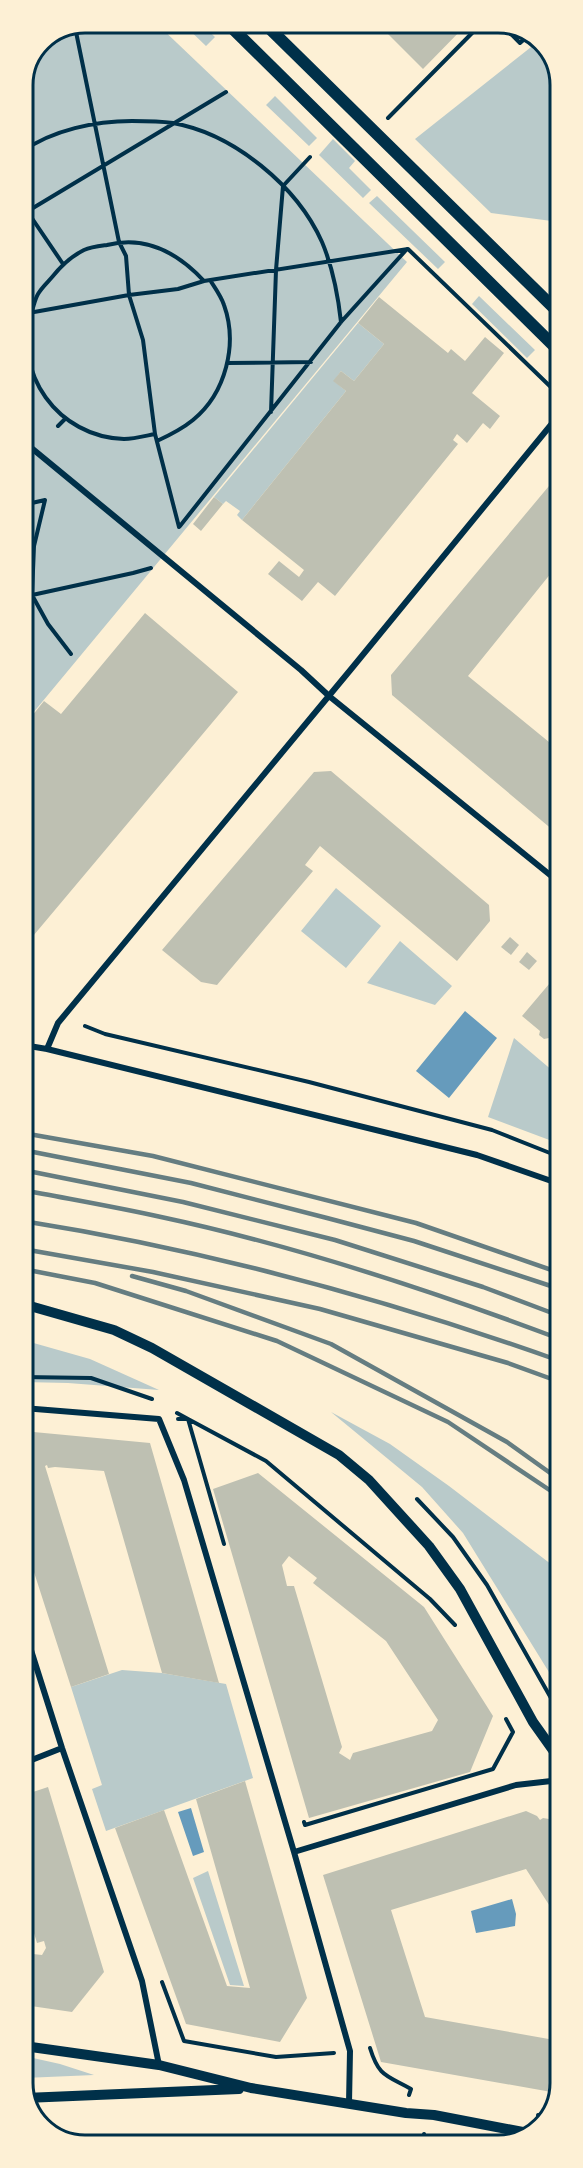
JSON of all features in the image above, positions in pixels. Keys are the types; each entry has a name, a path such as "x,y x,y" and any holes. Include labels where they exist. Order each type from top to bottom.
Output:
{"main road":[{"path":"237,33 550,342"},
{"path":"274,33 550,304"}],"street":[{"path":"47,1049 58,1023 550,427"},
{"path":"33,449 550,875"},
{"path":"33,1047 477,1155 550,1181"},
{"path":"33,1307 114,1330 173,1360 339,1455 369,1480 429,1546 460,1589 533,1722 550,1746"},
{"path":"33,1409 159,1419 184,1480 350,2051 350,2103"},
{"path":"33,1657 142,1982 159,2065"},
{"path":"33,1759 62,1748"},
{"path":"294,1852 516,1785 550,1781"},
{"path":"33,2047 159,2065 251,2088 406,2113 434,2115 518,2131"},
{"path":"35,2098 251,2088"}],"path":[{"path":"384,122 472,33"},
{"path":"76,34 119,242 126,256 129,295 143,340 155,434 179,527 341,322 408,249"},
{"path":"512,35 520,43 524,40"},
{"path":"33,207 226,92"},
{"path":"33,146 60,133 95,123 120,121 174,123 221,141 244,153 265,168 283,186 310,221 330,262 338,292 341,322"},
{"path":"271,412 276,270 283,186 310,158"},
{"path":"33,223 63,264"},
{"path":"33,309 38,294 63,264 85,250 119,242 136,242 165,250 190,266 204,281"},
{"path":"33,312 129,295 178,290 204,281 408,249"},
{"path":"408,249 550,386"},
{"path":"157,441 194,419 209,404 220,385 227,363 230,334 224,304 210,280"},
{"path":"227,363 311,362"},
{"path":"33,373 47,400 65,419 93,434 124,439 155,434"},
{"path":"58,426 65,419"},
{"path":"33,503 45,500 34,546 33,570"},
{"path":"33,595 133,573 169,562"},
{"path":"33,597 48,624 71,654"},
{"path":"85,1026 105,1034 309,1082 492,1130 550,1153"},
{"path":"33,1377 91,1378 154,1400"},
{"path":"171,1410 266,1461 430,1599 458,1628 447,1606"},
{"path":"159,1419 188,1419"},
{"path":"188,1419 227,1555"},
{"path":"302,1814 305,1825 493,1769 513,1732 502,1712"},
{"path":"159,1973 184,2041 276,2058 338,2052"},
{"path":"370,2048 375,2066 383,2074 411,2089 406,2113"}],"shaded area":[{"path":"167,33 407,262 33,713 33,85 37,65 48,48 65,37 75,34"},
{"path":"192,33 211,33 215,37 206,46"},
{"path":"532,46 543,59 549,75 550,221 491,213 415,139"},
{"path":"275,96 317,138 309,146 266,105"},
{"path":"333,139 355,161 349,168 371,190 363,198 319,155"},
{"path":"377,196 445,262 438,269 369,203"},
{"path":"479,296 535,350 527,358 472,304"},
{"path":"358,323 384,344 354,381 341,371 334,381 346,391 242,520 237,515 240,511 226,501 223,504 214,497"},
{"path":"336,888 381,926 346,968 301,931"},
{"path":"400,941 452,986 435,1005 367,983"},
{"path":"514,1038 550,1069 550,1140 488,1117"},
{"path":"33,1343 90,1359 159,1390 33,1382"},
{"path":"331,1412 390,1444 550,1563 550,1674 463,1533 422,1487"},
{"path":"122,1670 162,1673 226,1684 253,1778 106,1831 92,1789 102,1785 71,1687"},
{"path":"208,1871 244,1986 230,1985 193,1878"},
{"path":"33,2058 60,2064 94,2075 33,2078"}],"water":[{"path":"465,1011 497,1038 449,1098 416,1071"},
{"path":"191,1808 204,1852 193,1856 178,1812"},
{"path":"512,1899 516,1914 515,1926 476,1933 471,1911"}],"building":[{"path":"387,33 458,33 423,69"},
{"path":"379,297 448,353 451,349 465,361 485,337 504,353 472,393 500,416 490,429 483,423 467,443 457,434 453,440 458,444 335,596 318,582 302,601 268,574 279,561 299,577 304,570 242,520 346,391 333,381 341,371 354,381 384,344 358,323"},
{"path":"550,485 550,574 468,676 550,743 550,828 392,695 391,675"},
{"path":"214,497 223,504 201,531 193,524"},
{"path":"145,613 238,692 33,936 33,715 44,701 61,714"},
{"path":"331,771 489,905 490,921 457,961 320,846 305,865 313,871 217,985 201,982 162,950 314,772"},
{"path":"510,937 519,945 511,955 501,947"},
{"path":"527,952 537,961 529,970 519,962"},
{"path":"550,983 550,1039 544,1039 539,1035 540,1031 522,1016"},
{"path":"33,1432 150,1443 219,1683 162,1673 104,1471 48,1468 47,1465 45,1466 109,1674 71,1687 33,1569"},
{"path":"258,1473 424,1607 493,1716 470,1772 309,1818 213,1489","holes":["289,1556 317,1578 313,1583 386,1641 438,1720 432,1731 353,1753 350,1760 339,1753 342,1747 294,1586 287,1586 282,1565"]},
{"path":"245,1781 307,1998 280,2042 186,2024 115,1828 164,1810 227,1986 250,1988 196,1799"},
{"path":"48,1787 104,1972 72,2012 33,2006 33,1954 42,1955 46,1948 44,1941 37,1943 33,1930 33,1792"},
{"path":"526,1811 540,1820 550,1819 550,1906 526,1869 391,1910 425,2017 550,2039 549,2092 381,2062 323,1875"}],"railway":[{"path":"33,1135 153,1156 416,1223 550,1270"},
{"path":"33,1152 191,1183 327,1218 414,1241 550,1286"},
{"path":"33,1172 183,1202 335,1240 483,1287 550,1312"},
{"path":"33,1192 144,1213 313,1255 462,1303 550,1335"},
{"path":"33,1223 160,1246 295,1279 428,1317 550,1358"},
{"path":"33,1251 153,1272 320,1309 508,1363 550,1378"},
{"path":"33,1271 95,1283 277,1341 448,1422 550,1490"},
{"path":"132,1276 186,1291 331,1344 507,1442 550,1473"}]}
